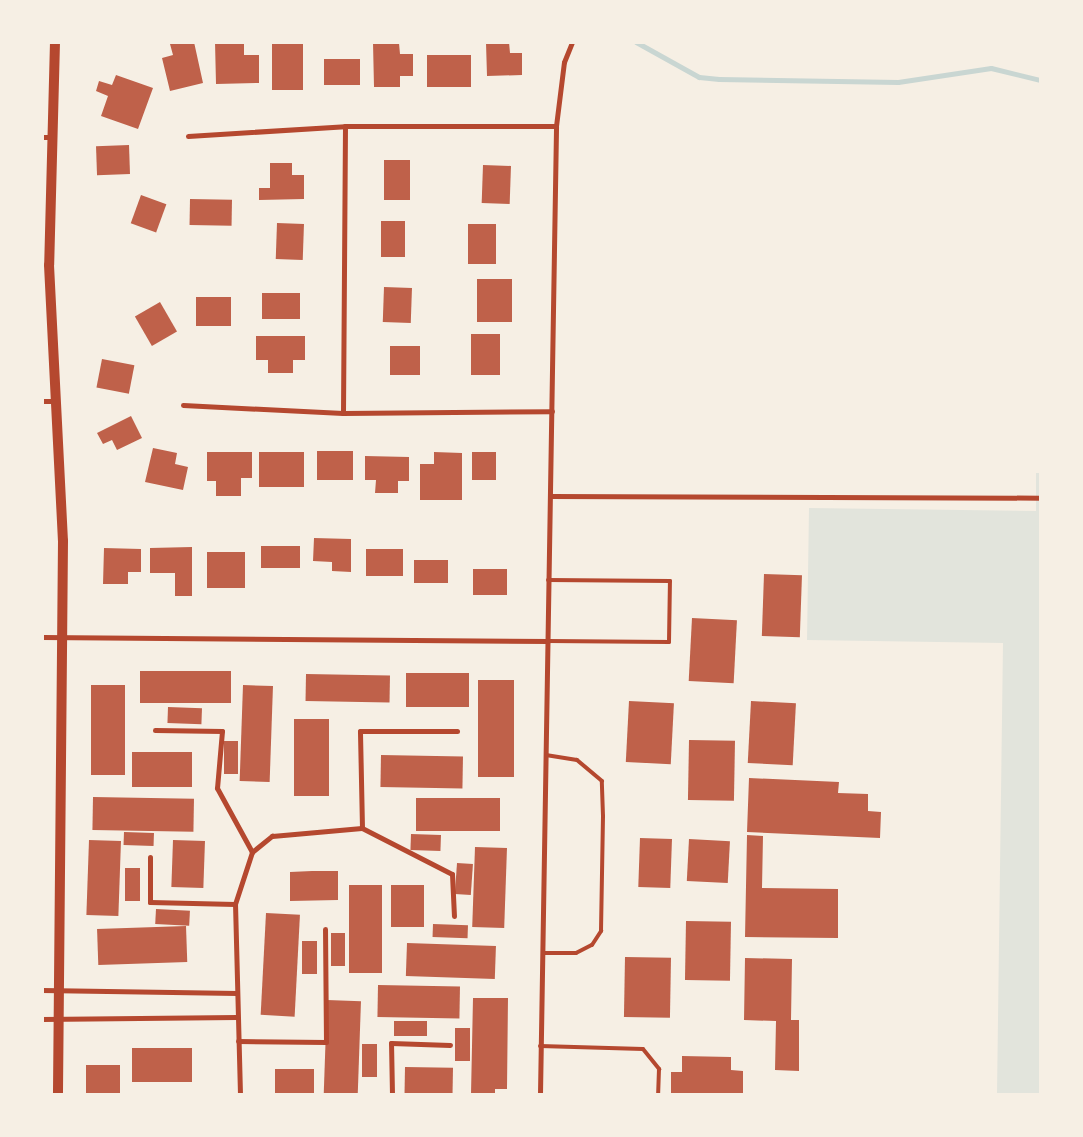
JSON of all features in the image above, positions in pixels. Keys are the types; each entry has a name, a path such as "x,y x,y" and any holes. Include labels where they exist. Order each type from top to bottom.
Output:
{"main road":[{"path":"55,42 46,137 63,637 58,1094"}],"street":[{"path":"540,1094 556,126 564,62 572,42"},
{"path":"188,136 345,126 556,126"},
{"path":"343,413 345,126"},
{"path":"42,401 54,401"},
{"path":"183,405 343,413 552,411"},
{"path":"550,496 1040,498"},
{"path":"42,637 548,641"},
{"path":"155,730 222,731 217,788 252,852"},
{"path":"362,828 360,731 457,731"},
{"path":"240,1094 236,904 252,852 272,836 362,828 452,874 454,916"},
{"path":"150,857 150,902 236,904"},
{"path":"238,1041 326,1042 326,929"},
{"path":"42,990 237,993"},
{"path":"42,1019 237,1020"},
{"path":"392,1094 391,1043 450,1045"}],"lane":[{"path":"548,580 670,582 669,642 548,641"},
{"path":"543,953 576,954 592,945 601,931 602,781 577,760 547,755"},
{"path":"540,1046 643,1049 659,1069 658,1094"}],"shaded area":[{"path":"1036,473 1040,473 1040,1094 997,1094 1003,643 807,640 809,508 1036,511"}],"building":[{"path":"194,42 203,83 170,91 162,58 173,55 170,44"},
{"path":"215,42 244,42 244,55 259,55 259,83 216,84"},
{"path":"272,42 303,42 303,90 272,90"},
{"path":"509,42 510,53 522,53 522,75 487,76 486,43"},
{"path":"373,43 399,43 400,54 413,54 413,76 400,76 400,87 374,87"},
{"path":"427,55 471,55 471,87 427,87"},
{"path":"324,59 360,59 360,85 324,85"},
{"path":"116,75 153,88 138,129 101,116 108,96 96,91 99,81 112,85"},
{"path":"129,145 130,174 97,175 96,146"},
{"path":"384,160 410,160 410,200 384,200"},
{"path":"270,163 292,163 292,175 304,175 304,199 259,200 259,188 270,188"},
{"path":"483,165 511,166 510,204 482,203"},
{"path":"141,195 166,204 156,232 131,223"},
{"path":"190,199 232,200 232,226 190,225"},
{"path":"381,221 405,221 405,257 381,257"},
{"path":"277,223 304,224 303,260 276,259"},
{"path":"468,224 496,224 496,264 468,264"},
{"path":"477,279 512,279 512,322 477,322"},
{"path":"384,287 412,288 411,323 383,322"},
{"path":"262,293 300,293 300,319 262,319"},
{"path":"196,297 231,297 231,326 196,326"},
{"path":"160,302 177,331 152,346 135,316"},
{"path":"471,334 500,334 500,375 471,375"},
{"path":"256,336 305,336 305,360 293,360 293,373 268,373 268,360 256,360"},
{"path":"390,346 420,346 420,375 390,375"},
{"path":"102,359 134,365 129,394 96,387"},
{"path":"131,416 142,438 117,450 112,440 103,444 97,433"},
{"path":"153,448 177,453 175,464 188,467 183,490 145,482"},
{"path":"317,451 353,451 353,480 317,480"},
{"path":"207,452 252,452 252,478 241,478 241,496 216,496 216,481 207,481"},
{"path":"259,452 304,452 304,487 259,487"},
{"path":"434,452 462,453 462,500 420,500 420,464 434,464"},
{"path":"472,452 496,452 496,480 472,480"},
{"path":"365,456 409,457 409,481 398,481 398,493 375,493 376,480 365,480"},
{"path":"314,538 351,539 351,572 332,571 332,562 313,561"},
{"path":"261,546 300,546 300,568 261,568"},
{"path":"192,547 192,596 175,596 175,573 150,573 150,548"},
{"path":"104,548 141,549 141,572 128,572 128,584 103,584"},
{"path":"366,549 403,549 403,576 366,576"},
{"path":"207,552 245,552 245,588 207,588"},
{"path":"414,560 448,560 448,583 414,583"},
{"path":"473,569 507,569 507,595 473,595"},
{"path":"764,574 802,575 800,637 762,636"},
{"path":"692,618 737,620 734,683 689,681"},
{"path":"140,671 231,671 231,703 140,703"},
{"path":"406,673 469,673 469,707 406,707"},
{"path":"306,674 390,675 390,702 306,701"},
{"path":"478,680 514,680 514,777 478,777"},
{"path":"91,685 125,685 125,775 91,775"},
{"path":"243,685 273,686 270,782 240,781"},
{"path":"629,701 674,703 671,764 626,762"},
{"path":"751,701 796,703 793,765 748,763"},
{"path":"168,707 202,708 201,724 167,723"},
{"path":"294,719 329,719 329,796 294,796"},
{"path":"689,740 735,741 734,801 688,800"},
{"path":"224,741 238,741 238,774 224,774"},
{"path":"132,752 192,752 192,787 132,787"},
{"path":"381,755 463,756 462,788 380,787"},
{"path":"749,778 839,782 838,793 868,794 868,811 881,812 880,838 747,832"},
{"path":"93,797 194,799 193,832 92,830"},
{"path":"416,798 500,798 500,831 416,831"},
{"path":"124,832 154,833 154,846 124,845"},
{"path":"411,834 441,835 440,851 410,850"},
{"path":"747,835 763,836 762,888 838,889 838,938 745,937"},
{"path":"640,838 672,839 670,888 638,887"},
{"path":"689,839 730,841 728,883 687,881"},
{"path":"89,840 121,841 118,916 86,915"},
{"path":"173,840 205,841 203,888 171,887"},
{"path":"475,847 507,848 504,928 472,927"},
{"path":"457,863 473,864 471,895 455,894"},
{"path":"125,868 140,868 140,901 125,901"},
{"path":"338,871 338,900 290,901 290,872"},
{"path":"349,885 382,885 382,973 349,973"},
{"path":"391,885 424,885 424,927 391,927"},
{"path":"156,909 190,911 189,926 155,924"},
{"path":"266,913 300,915 295,1017 261,1015"},
{"path":"686,921 731,922 730,981 685,980"},
{"path":"433,924 468,925 468,938 433,937"},
{"path":"186,926 187,962 98,965 97,929"},
{"path":"331,933 345,933 345,966 331,966"},
{"path":"302,941 317,941 317,974 302,974"},
{"path":"407,943 496,946 495,979 406,976"},
{"path":"625,957 671,958 670,1018 624,1017"},
{"path":"745,958 792,959 791,1020 799,1020 799,1071 775,1070 776,1021 744,1020"},
{"path":"378,985 460,986 459,1018 377,1017"},
{"path":"473,998 508,998 507,1089 495,1089 495,1094 471,1094"},
{"path":"327,1000 361,1001 358,1094 324,1094"},
{"path":"394,1021 427,1021 427,1036 394,1036"},
{"path":"455,1028 470,1028 470,1061 455,1061"},
{"path":"362,1044 377,1044 377,1077 362,1077"},
{"path":"132,1048 192,1048 192,1082 132,1082"},
{"path":"682,1056 731,1057 731,1070 743,1071 743,1094 671,1094 671,1072 682,1072"},
{"path":"86,1065 120,1065 120,1094 86,1094"},
{"path":"405,1067 453,1068 453,1094 405,1094"},
{"path":"275,1069 314,1069 314,1094 275,1094"}],"waterway":[{"path":"636,42 699,77 719,79 898,82 991,68 1040,80"}]}
